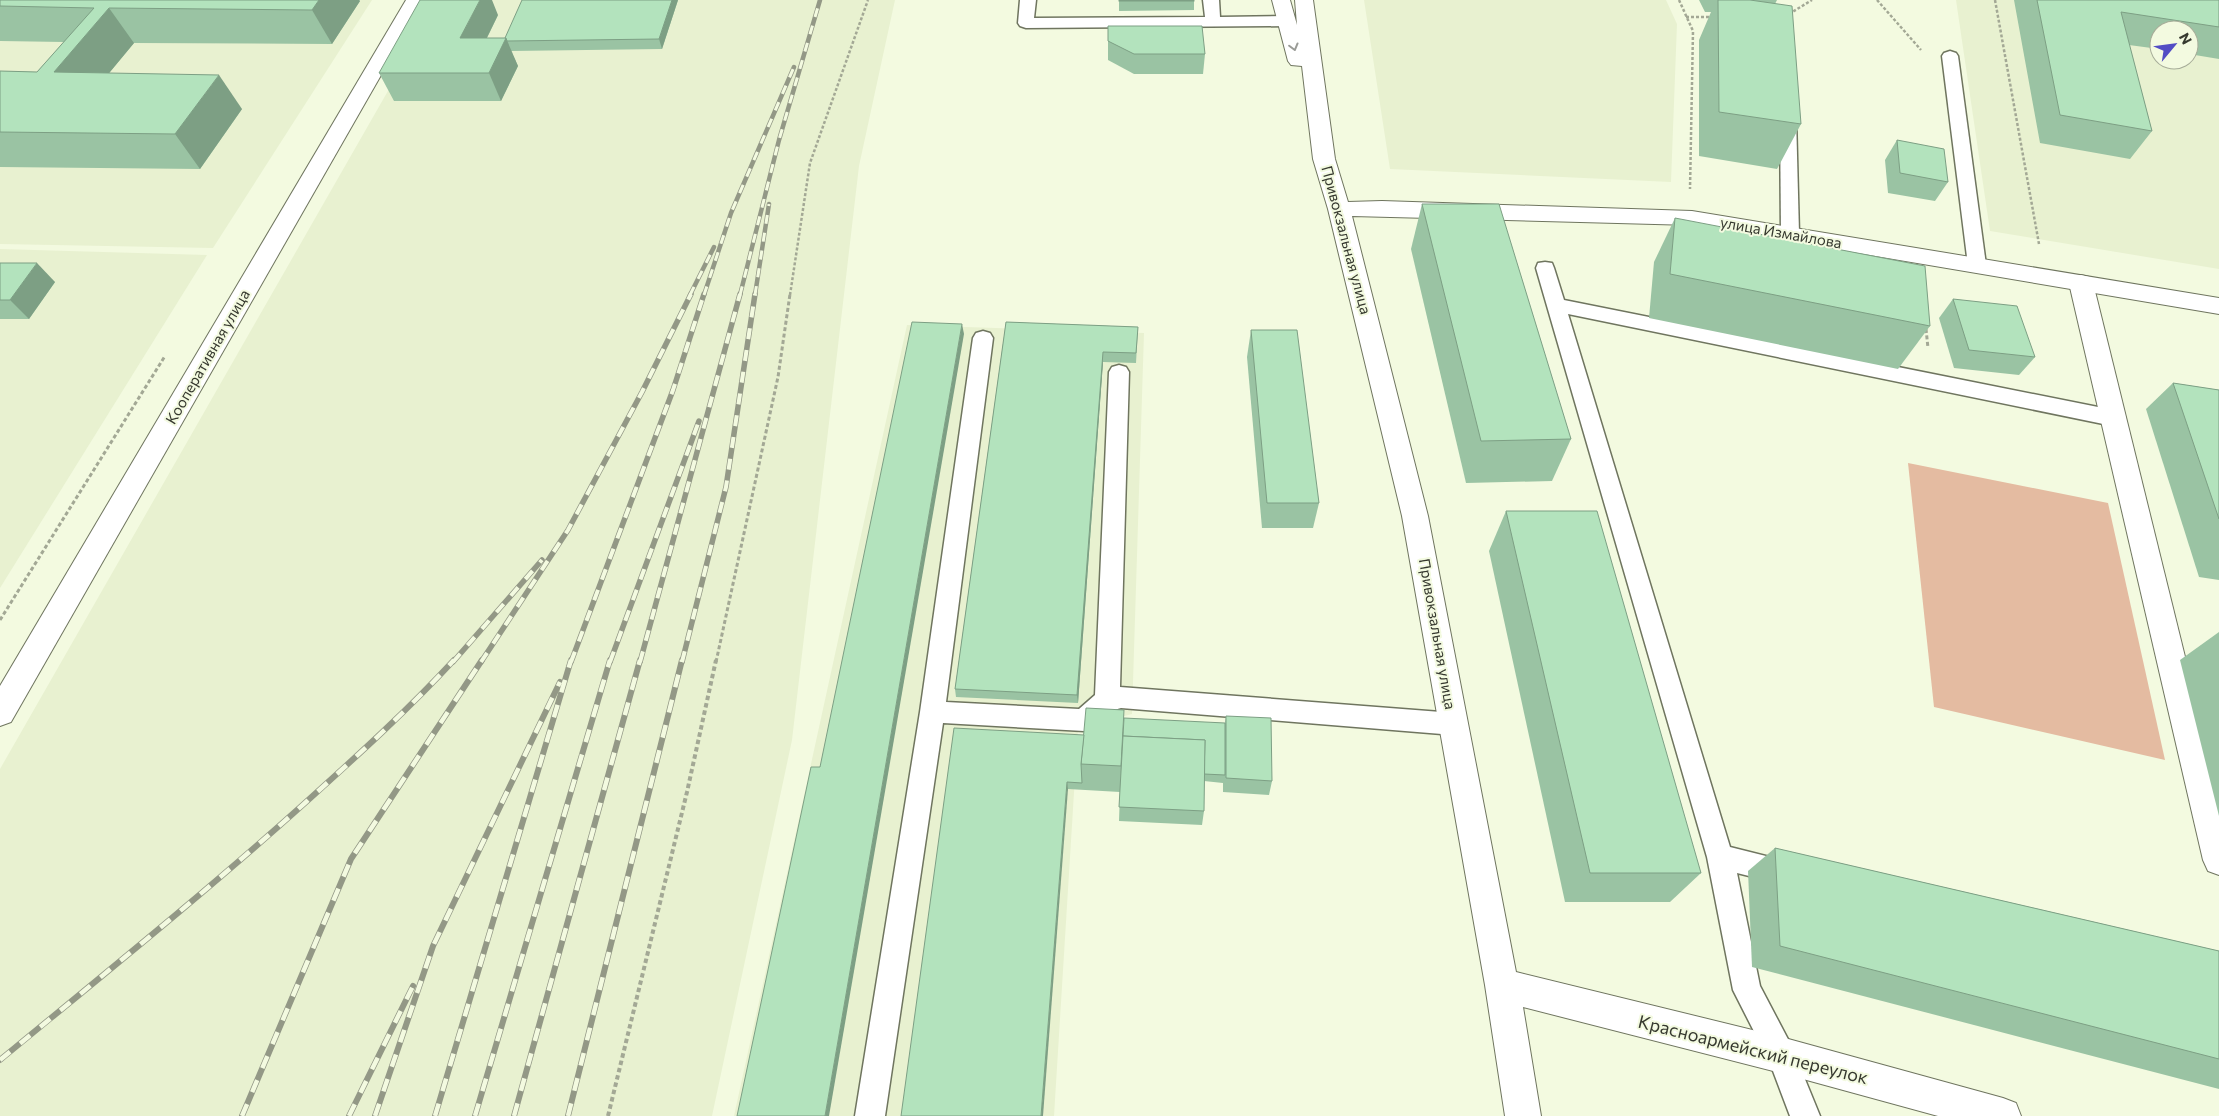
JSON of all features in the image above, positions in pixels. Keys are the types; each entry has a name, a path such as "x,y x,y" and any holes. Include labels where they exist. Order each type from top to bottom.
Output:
{"street":[{"name":"Кооперативная улица","path":"0,713 415,0"},
{"name":"Привокзальная улица","path":"1281,0 1339,209 1416,516 1502,985 1523,1116"},
{"name":"Привокзальная улица","path":"1304,0 1324,159"},
{"name":"улица Измайлова","path":"1339,209 1382,208 1692,218 2219,306"},
{"path":"2081,283 2219,860"},
{"name":"Красноармейский переулок","path":"1502,985 1781,1055 2003,1116"}],"lane":[{"path":"1028,0 1026,22 1286,21"},
{"path":"1211,0 1213,21"},
{"path":"1950,56 1977,265"},
{"path":"1788,99 1790,234"},
{"path":"1545,268 1720,857 1747,990 1781,1055 1805,1116"},
{"path":"1556,305 2113,418"},
{"path":"870,1116 932,712 984,338"},
{"path":"1107,700 1119,372"},
{"path":"932,712 1084,720 1107,700 1121,696 1454,724"},
{"path":"1720,857 1806,877"}],"path":[{"path":"608,1116 687,792 778,377 810,163 868,0"},
{"path":"1679,0 1693,31 1690,192"},
{"path":"1786,16 1812,0"},
{"path":"1877,0 1923,53 1950,56"},
{"path":"1995,0 2040,250"},
{"path":"1686,17 1716,17"},
{"path":"1926,326 1932,381"}],"shaded area":[{"path":"0,0 372,0 213,248 0,244"},
{"path":"440,0 895,0 859,166 792,740 712,1116 0,1116 0,769"},
{"path":"1364,0 1666,0 1677,24 1671,182 1390,169"},
{"path":"1956,0 2219,0 2219,269 1990,231"},
{"path":"0,249 207,255 0,588"},
{"path":"907,325 1144,333 1132,714 1078,728 1054,1116 734,1116"},
{"path":"1908,463 2108,503 2165,760 1934,707"}],"building":[{"path":"0,0 319,0 312,10 109,8 54,72 219,75 175,134 0,132 0,71 37,72 94,8 0,6"},
{"path":"420,0 480,0 460,38 506,38 489,73 379,73"},
{"path":"522,0 672,0 659,39 507,41 505,38"},
{"path":"1194,0 1194,1 1119,1"},
{"path":"1718,0 1750,0 1792,6 1801,124 1719,112"},
{"path":"2037,0 2219,0 2219,27 2199,24 2199,20 2173,20 2121,12 2152,131 2060,115"},
{"path":"1108,26 1202,26 1205,54 1134,54 1108,41"},
{"path":"1897,140 1944,149 1948,182 1900,173"},
{"path":"1422,204 1499,204 1571,439 1481,441"},
{"path":"1675,218 1925,266 1930,326 1670,274"},
{"path":"0,263 37,263 10,300 0,300"},
{"path":"1953,299 2017,306 2035,357 1969,350"},
{"path":"912,322 962,324 825,1116 737,1116 811,767 820,767"},
{"path":"1006,322 1138,327 1136,353 1103,352 1077,695 955,689"},
{"path":"1251,330 1297,330 1319,503 1267,503"},
{"path":"2173,383 2219,390 2219,519"},
{"path":"1506,511 1597,511 1701,873 1590,873"},
{"path":"1086,708 1124,710 1121,766 1081,764"},
{"path":"1226,716 1271,718 1272,781 1226,778"},
{"path":"1124,718 1225,723 1225,775 1204,774 1205,740 1123,736"},
{"path":"954,728 1084,735 1081,764 1082,783 1067,782 1041,1116 901,1116"},
{"path":"1123,736 1205,740 1204,811 1119,807"},
{"path":"1775,848 2219,951 2219,1059 1780,946"}],"railway":[{"path":"740,295 779,140 820,0"},
{"path":"704,295 731,213 794,67"},
{"path":"755,295 769,204"},
{"path":"690,295 714,247"},
{"path":"481,662 568,530 642,392 691,294"},
{"path":"571,662 673,390 704,294"},
{"path":"640,662 740,294"},
{"path":"682,662 726,487 755,294"},
{"path":"610,662 699,421"},
{"path":"453,662 542,560"},
{"path":"0,1060 269,835 382,732 454,660"},
{"path":"242,1116 351,859 482,660"},
{"path":"435,1116 571,660"},
{"path":"475,1116 610,660"},
{"path":"514,1116 640,660"},
{"path":"568,1116 682,660"},
{"path":"375,1116 433,946 560,682"},
{"path":"349,1116 413,986"}]}
